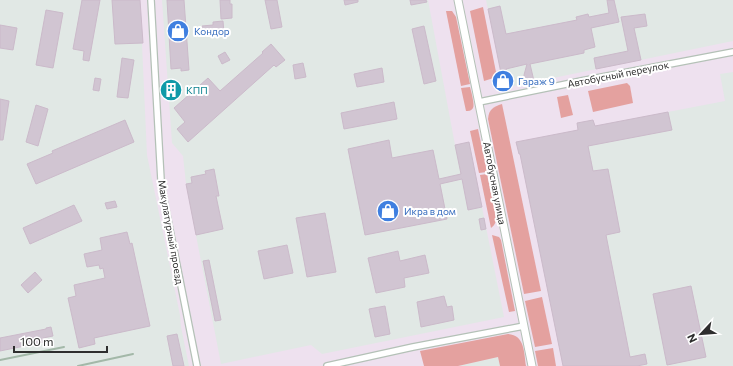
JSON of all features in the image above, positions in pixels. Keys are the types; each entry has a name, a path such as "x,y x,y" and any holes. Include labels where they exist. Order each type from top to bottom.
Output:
{"street":[{"name":"Макулатурный проезд","path":"151,0 161,180 197,366"},
{"name":"Автобусная улица","path":"458,0 532,366"},
{"name":"Автобусный переулок","path":"479,102 733,52"},
{"path":"327,366 524,326"}],"shaded area":[{"path":"0,0 140,0 147,155 189,366 0,366"},
{"path":"162,0 428,0 455,145 469,142 504,317 322,354 311,345 221,364 186,184 183,156 172,143"},
{"path":"486,0 733,0 733,41 504,88"},
{"path":"483,7 497,77 484,81 470,11"},
{"path":"446,11 452,11 456,17 470,84 461,86"},
{"path":"733,72 733,366 563,366 520,154 516,142 578,130 577,123 593,120 595,126 725,101 720,74"},
{"path":"627,83 630,86 633,103 593,112 588,91"},
{"path":"470,87 473,98 473,108 466,111 461,88"},
{"path":"568,95 573,115 561,118 557,97"},
{"path":"502,104 541,291 524,294 488,119 489,113 492,109"},
{"path":"478,129 487,172 479,173 470,131"},
{"path":"487,174 496,217 495,223 491,228 480,175"},
{"path":"492,235 499,237 501,240 515,311 509,312"},
{"path":"542,297 552,344 535,347 525,301"},
{"path":"508,334 514,335 521,341 526,366 500,366 498,357 458,366 424,366 420,351"},
{"path":"553,348 556,366 538,366 535,351"},
{"path":"498,357 500,366 458,366"}],"building":[{"path":"82,0 100,0 89,61 83,60 84,51 73,49"},
{"path":"112,0 140,0 143,43 115,44"},
{"path":"167,0 184,0 189,70 181,71 181,68 171,69"},
{"path":"220,0 230,0 230,4 232,4 232,18 221,19"},
{"path":"265,0 277,0 282,27 271,29"},
{"path":"344,0 358,0 358,2 345,5"},
{"path":"410,0 426,0 427,2 411,5"},
{"path":"607,0 614,0 619,22 591,28 595,47 584,50 584,53 530,64 534,81 525,82 524,75 527,64 506,69 510,87 504,88 488,9 500,6 506,34 577,20 576,17 588,14 589,17 609,13"},
{"path":"46,10 63,13 53,68 36,65"},
{"path":"645,14 647,26 634,28 641,60 596,69 594,58 628,51 621,17"},
{"path":"223,21 224,33 214,34 214,31 202,32 202,26 213,25 213,22"},
{"path":"0,25 17,28 13,50 0,48"},
{"path":"424,26 436,81 424,84 412,29"},
{"path":"271,44 285,60 276,67 274,65 188,142 177,129 185,122 174,108 208,78 220,91"},
{"path":"225,52 230,60 222,64 218,56"},
{"path":"122,58 134,60 128,98 117,97"},
{"path":"303,63 306,77 295,79 293,65"},
{"path":"382,68 384,82 357,87 354,74"},
{"path":"95,78 101,79 99,91 93,90"},
{"name":"КПП","path":"168,84 174,84 175,95 168,96"},
{"path":"0,99 9,101 3,140 0,140"},
{"path":"394,102 397,119 344,129 341,113"},
{"path":"36,105 48,109 38,146 26,142"},
{"path":"668,112 672,130 588,146 593,171 608,169 620,232 606,235 630,357 645,354 647,364 637,366 563,366 520,154 516,142 578,130 577,123 593,120 595,126"},
{"path":"125,120 134,142 36,184 27,164 53,153 52,151"},
{"path":"389,140 392,158 433,150 439,179 461,174 455,145 469,142 482,207 468,210 462,179 440,184 447,219 365,235 348,149"},
{"path":"214,169 219,196 216,196 223,229 196,235 186,184 192,183 191,177 206,174 205,171"},
{"path":"115,201 117,207 107,209 105,203"},
{"path":"74,205 82,221 30,244 23,228"},
{"path":"325,213 336,272 307,277 296,218"},
{"path":"484,218 486,229 481,230 479,219"},
{"path":"127,232 130,244 132,243 150,326 94,338 95,344 79,348 68,298 76,296 74,285 105,278 103,268 100,269 99,265 87,267 84,254 102,250 100,238"},
{"path":"287,245 293,273 264,279 258,251"},
{"path":"398,251 400,261 425,255 429,273 404,278 405,287 376,293 368,258"},
{"path":"209,260 221,320 215,321 203,261"},
{"path":"35,272 42,280 28,293 21,285"},
{"path":"691,286 706,357 667,365 653,294"},
{"path":"444,296 447,307 452,306 454,320 421,327 417,302"},
{"path":"385,306 390,334 375,337 369,309"},
{"path":"51,327 53,336 43,338 44,342 0,351 0,338"},
{"path":"177,334 184,366 173,366 167,336"}],"railway":[{"path":"0,360 64,347"},
{"path":"78,366 133,354"}],"place":[{"name":"Кондор","path":"178,31"},
{"name":"Гараж 9","path":"503,81"},
{"name":"КПП","path":"171,90"},
{"name":"Икра в дом","path":"388,211"}]}
